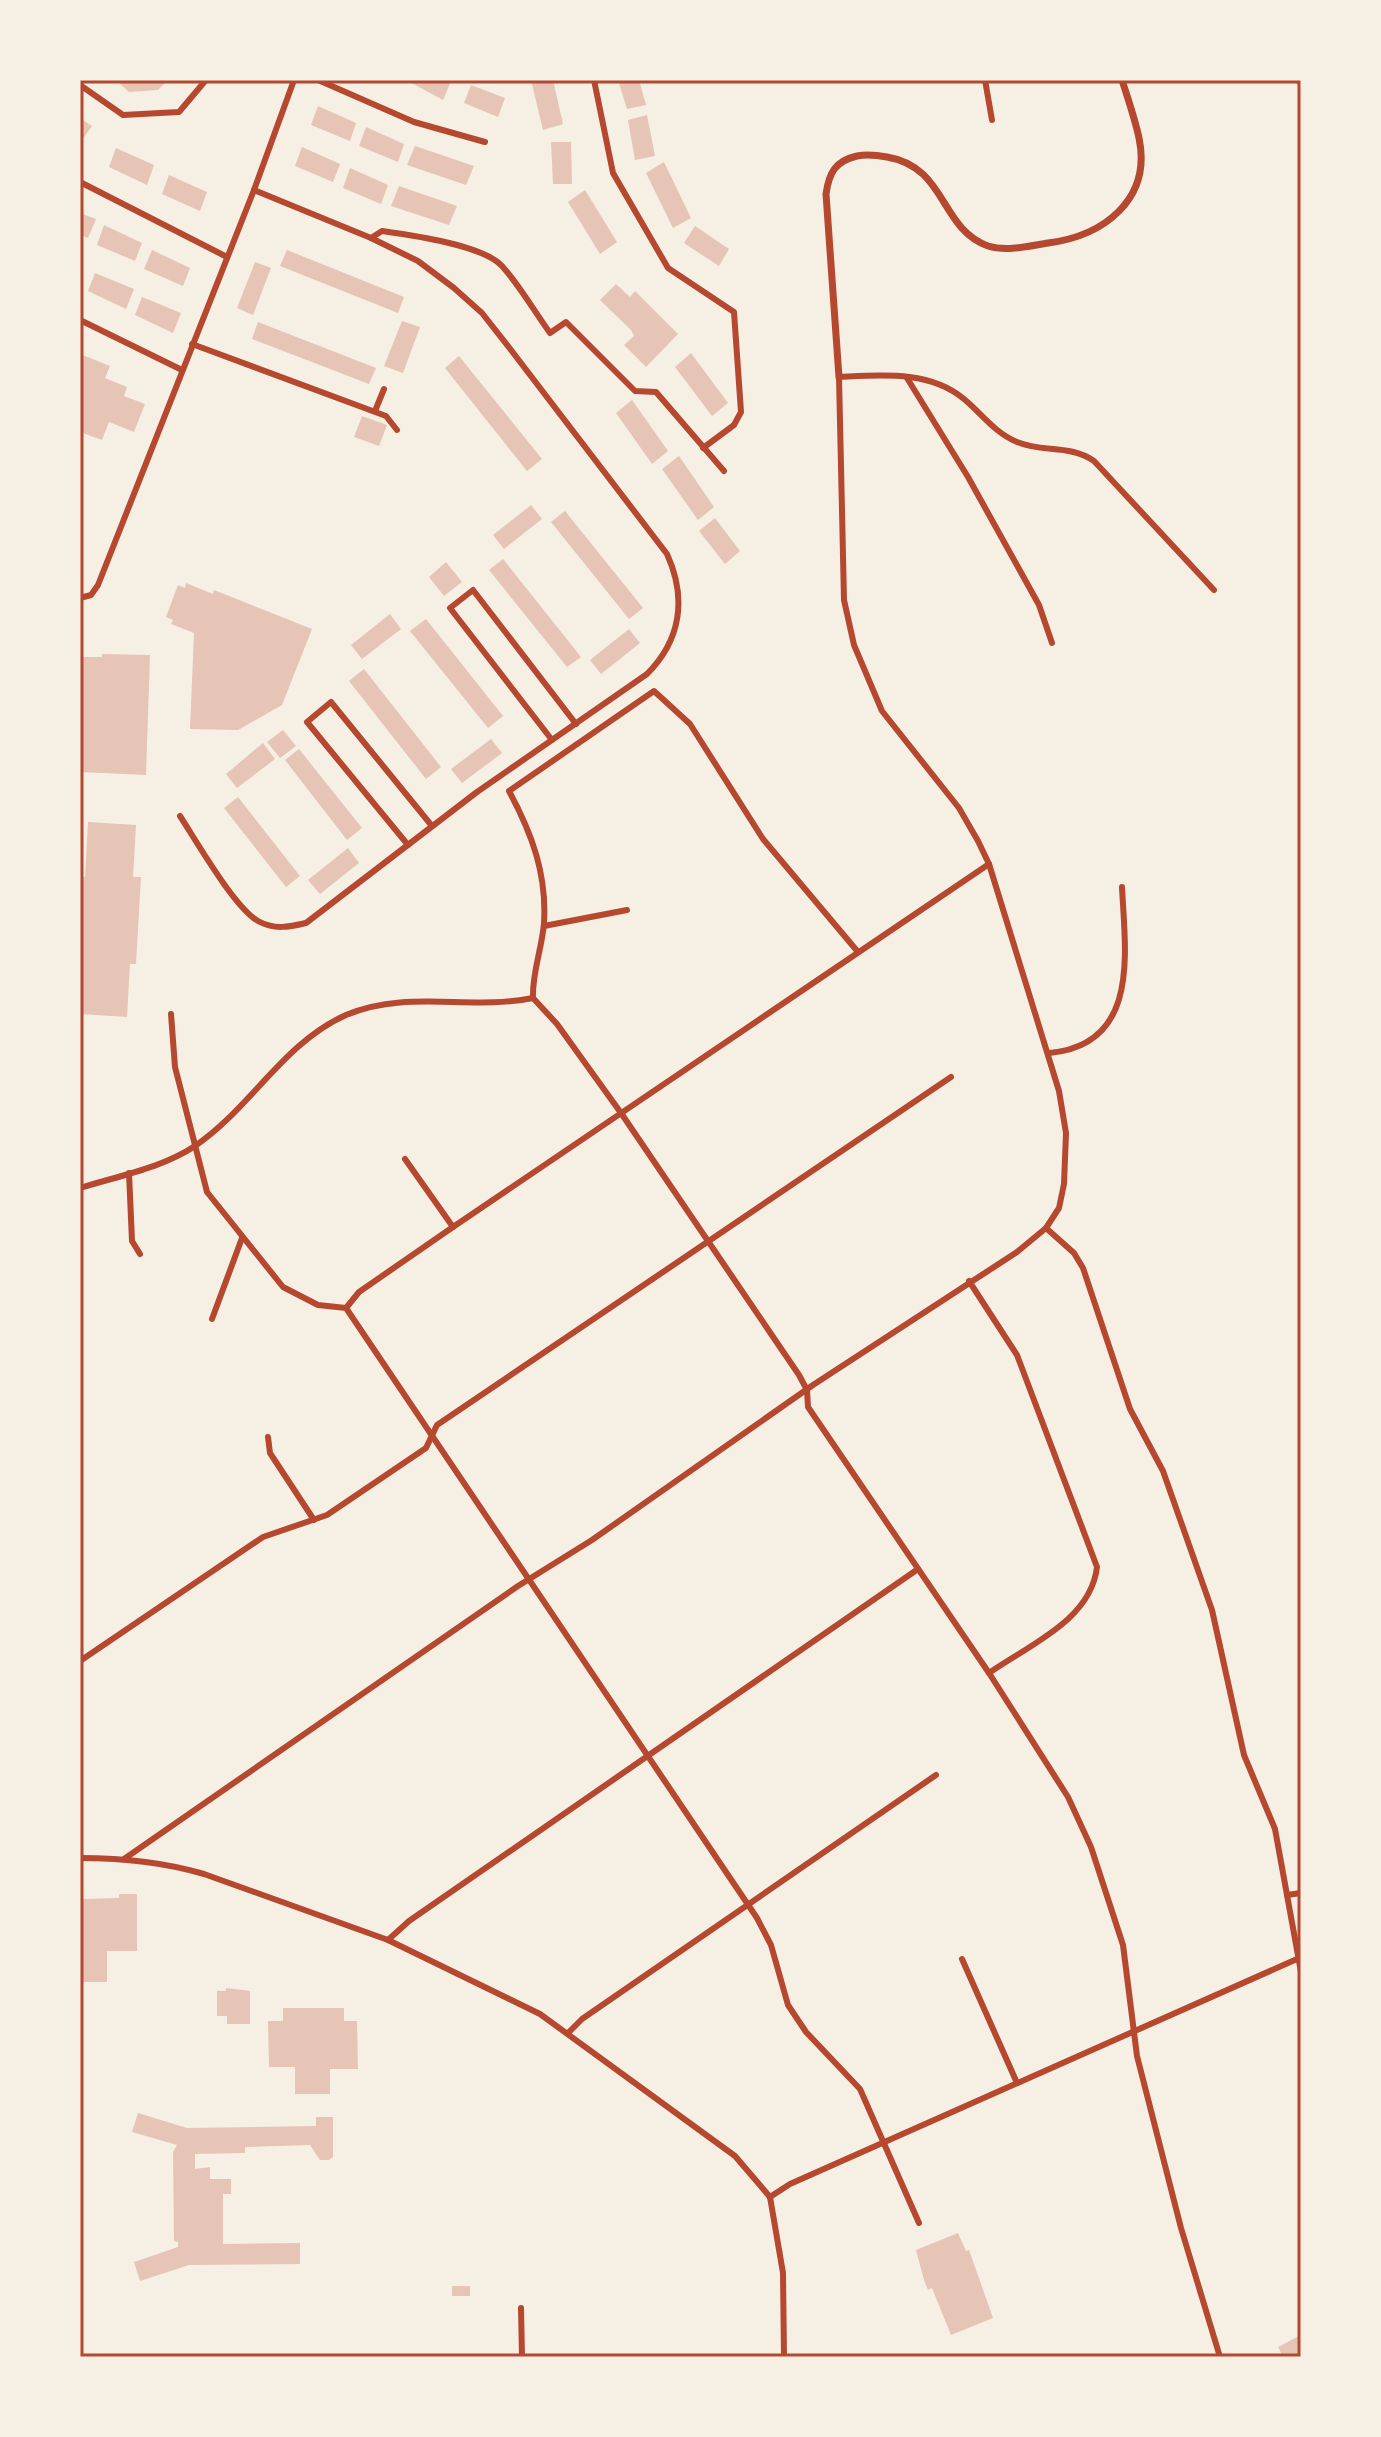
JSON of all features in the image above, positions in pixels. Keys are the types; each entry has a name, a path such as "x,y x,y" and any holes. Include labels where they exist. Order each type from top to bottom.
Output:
{"street":[{"path":"80,85 123,115 179,112 206,80"},
{"path":"80,598 91,595 254,190 294,80"},
{"path":"318,80 414,122 485,142"},
{"path":"594,80 613,173 668,268 734,312 741,412 734,425 703,448"},
{"path":"985,80 992,120"},
{"path":"124,1859 807,1390 1017,1252 1046,1228 1062,1195 1066,1133 1049,1053 989,864 959,808 902,741 882,711 854,645 844,600 839,377 826,194 828,176 837,164 869,154 904,160 919,167 959,224 974,239 991,247 1009,249 1071,240 1098,230 1117,215 1132,193 1140,166 1140,140 1122,80"},
{"path":"80,182 227,257"},
{"path":"180,816 234,896 257,920 286,928 306,923 432,826 647,674 668,649 680,604 674,570 667,554 482,313 418,261 371,238 254,190"},
{"path":"371,238 382,231 435,239 501,265 550,333 566,322 635,391 656,392 724,471"},
{"path":"80,320 182,370"},
{"path":"192,344 375,411 386,416 397,430"},
{"path":"839,377 931,378 949,387 983,419 1018,443 1066,448 1094,461 1214,590"},
{"path":"907,378 968,477 1039,605 1052,643"},
{"path":"375,411 384,389"},
{"path":"552,740 450,608 473,590 576,724"},
{"path":"858,952 746,814 697,734 654,691 509,791 540,863 544,926 535,965 533,998 557,1024 621,1113 807,1390 808,1407 989,1673 1068,1797 1091,1847 1123,1945 1137,2056 1181,2228 1220,2357"},
{"path":"408,845 307,722 331,702 432,826"},
{"path":"346,1308 359,1292 453,1227 989,864"},
{"path":"1049,1053 1071,1048 1094,1036 1120,1002 1127,974 1122,887"},
{"path":"544,926 627,910"},
{"path":"80,1188 158,1164 195,1146 240,1109 294,1049 344,1016 370,1007 412,1000 493,1002 533,998"},
{"path":"171,1014 175,1067 207,1192 283,1287 318,1305 346,1308"},
{"path":"80,1661 263,1537 314,1520 426,1448 437,1425 951,1077"},
{"path":"405,1159 453,1227"},
{"path":"129,1173 132,1241 140,1254"},
{"path":"1046,1228 1074,1253 1083,1268 1130,1409 1163,1471 1186,1532 1212,1610 1244,1755 1275,1829 1301,1972"},
{"path":"212,1319 242,1238"},
{"path":"969,1281 1017,1355 1097,1567 1095,1586 1075,1614 989,1673"},
{"path":"346,1308 750,1907 771,1945 788,2005 806,2032 860,2089 886,2142 919,2223"},
{"path":"268,1437 270,1453 314,1520"},
{"path":"388,1940 409,1921 918,1569"},
{"path":"568,2033 582,2019 750,1907 936,1775"},
{"path":"80,1858 174,1865 204,1874 388,1940 540,2014 568,2033 735,2156 770,2197 783,2273 784,2357"},
{"path":"1287,1895 1301,1893"},
{"path":"962,1959 1017,2083"},
{"path":"770,2197 790,2184 1297,1959"},
{"path":"521,2308 522,2357"}],"building":[{"path":"121,80 168,80 158,90 129,92 119,83"},
{"path":"406,80 449,80 451,81 443,100"},
{"path":"531,80 553,80 563,124 543,130"},
{"path":"618,80 639,80 646,105 627,109"},
{"path":"471,85 505,98 498,117 464,103"},
{"path":"318,106 356,123 350,141 311,125"},
{"path":"647,115 655,156 635,160 628,120"},
{"path":"80,118 92,126 80,143"},
{"path":"366,127 404,144 398,162 359,146"},
{"path":"551,142 571,142 572,184 553,184"},
{"path":"415,146 474,166 466,185 407,165"},
{"path":"302,147 340,164 333,182 295,166"},
{"path":"116,148 154,165 147,185 109,167"},
{"path":"664,162 691,218 673,228 646,173"},
{"path":"350,168 388,185 381,204 343,188"},
{"path":"169,175 207,192 200,211 162,194"},
{"path":"399,186 457,206 449,225 391,206"},
{"path":"585,190 617,242 600,254 568,202"},
{"path":"80,213 96,219 88,238 80,235"},
{"path":"104,225 142,243 135,261 97,245"},
{"path":"695,226 729,249 719,266 684,243"},
{"path":"152,250 190,268 183,286 144,269"},
{"path":"287,250 404,297 398,313 280,266"},
{"path":"255,262 271,268 253,315 237,308"},
{"path":"95,273 134,289 126,309 88,291"},
{"path":"616,284 630,297 635,291 678,334 646,367 624,345 634,336 631,330 600,300"},
{"path":"142,297 181,313 173,333 135,315"},
{"path":"402,321 420,327 403,373 384,366"},
{"path":"258,322 376,368 369,384 252,339"},
{"path":"691,353 728,403 712,416 675,367"},
{"path":"80,354 110,366 105,378 127,387 124,396 145,404 134,432 109,422 102,440 80,432"},
{"path":"459,356 542,459 527,471 445,368"},
{"path":"632,400 668,451 652,464 616,413"},
{"path":"362,416 387,425 379,446 354,437"},
{"path":"679,456 714,507 698,520 662,469"},
{"path":"531,505 542,519 504,549 493,535"},
{"path":"565,511 643,608 629,619 551,522"},
{"path":"715,518 740,551 725,564 699,531"},
{"path":"503,559 581,657 567,667 489,570"},
{"path":"446,562 462,582 444,596 429,577"},
{"path":"186,583 213,594 214,590 312,629 282,705 238,730 190,729 194,633 171,624 173,620 166,617 178,585 185,588"},
{"path":"390,614 401,629 362,659 351,645"},
{"path":"426,619 503,716 488,728 410,631"},
{"path":"629,629 640,643 601,674 590,660"},
{"path":"102,654 150,655 146,775 80,772 80,657 102,657"},
{"path":"364,669 441,767 426,779 349,681"},
{"path":"283,730 296,746 280,758 267,742"},
{"path":"491,739 502,753 462,783 451,769"},
{"path":"263,743 275,759 237,788 226,774"},
{"path":"299,749 362,828 347,840 285,760"},
{"path":"238,797 300,876 286,887 224,808"},
{"path":"88,822 136,825 133,877 141,877 136,964 130,964 127,1017 80,1014 80,876 85,877"},
{"path":"348,848 359,863 320,894 308,880"},
{"path":"119,1894 137,1894 137,1951 107,1951 107,1982 80,1982 83,1899 119,1898"},
{"path":"226,1988 250,1991 250,2024 227,2024 227,2016 217,2016 217,1991 226,1991"},
{"path":"283,2008 344,2008 344,2021 357,2021 358,2069 330,2069 330,2094 295,2094 295,2067 269,2067 268,2021 283,2021"},
{"path":"138,2113 187,2128 316,2126 316,2117 333,2117 333,2157 329,2160 320,2160 310,2145 245,2147 245,2153 195,2154 195,2169 210,2167 210,2179 231,2179 231,2194 223,2194 223,2244 300,2243 300,2264 189,2265 140,2281 134,2262 178,2247 178,2242 174,2241 173,2152 177,2145 132,2132"},
{"path":"958,2233 966,2251 969,2250 993,2318 951,2335 932,2288 928,2290 916,2250"},
{"path":"452,2286 470,2286 470,2296 452,2296"},
{"path":"1301,2335 1301,2357 1283,2357 1278,2347"}]}
